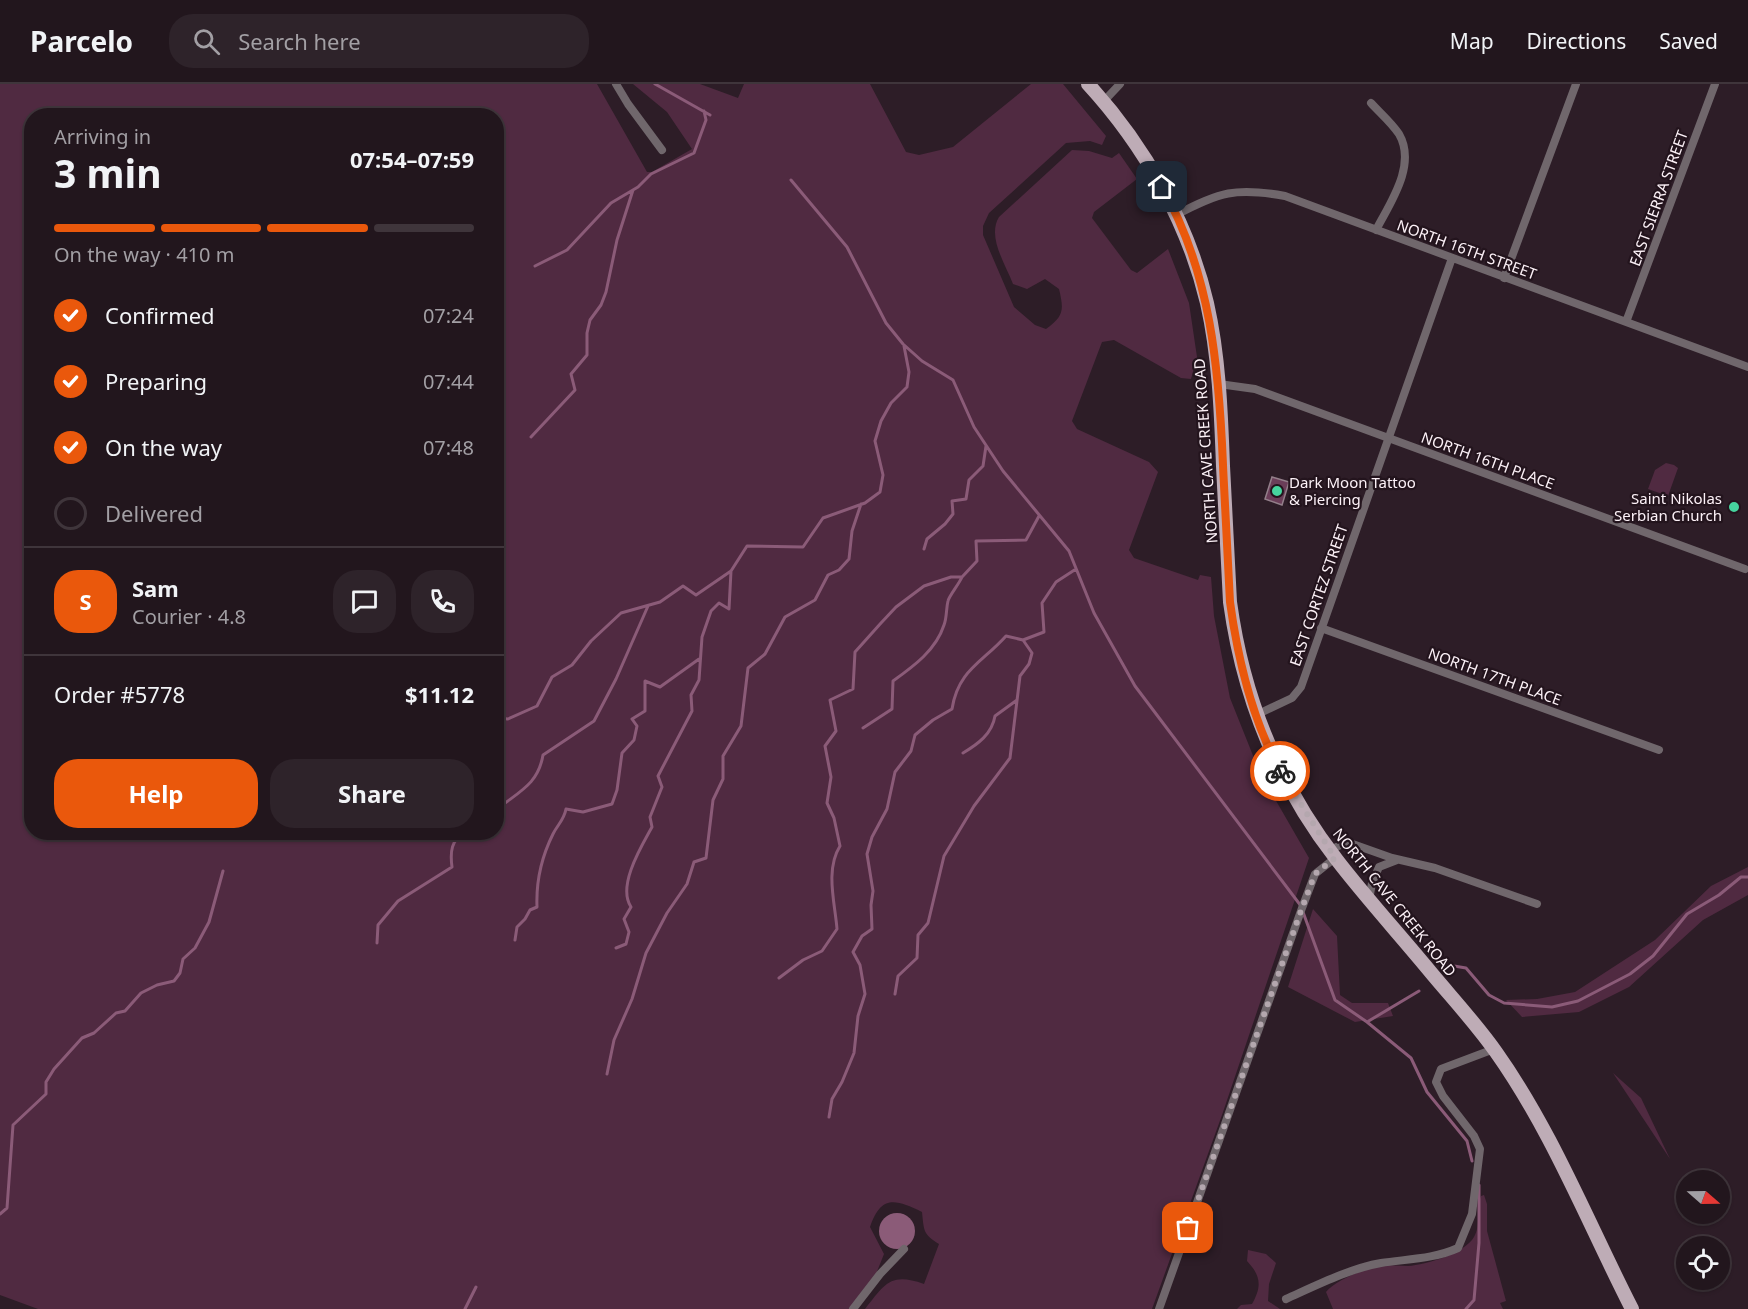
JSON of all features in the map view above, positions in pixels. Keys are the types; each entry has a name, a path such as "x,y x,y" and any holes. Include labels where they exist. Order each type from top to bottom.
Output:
{"main road":[{"name":"NORTH CAVE CREEK ROAD","path":"1088,84 1104,101 1151,168 1176,215 1197,268 1206,301 1219,384 1230,602 1242,670 1256,715 1279,768 1333,854 1494,1049 1541,1125 1632,1309"}],"street":[{"path":"616,84 662,150"},
{"path":"1104,101 1120,84"},
{"path":"1504,278 1576,84"},
{"name":"EAST SIERRA STREET","path":"1626,322 1715,84"},
{"path":"1371,103 1401,137 1405,166 1402,180 1376,230"},
{"name":"NORTH 16TH STREET","path":"1176,215 1218,195 1255,190 1285,196 1748,367"},
{"name":"EAST CORTEZ STREET","path":"1256,715 1274,708 1298,692 1452,258"},
{"name":"NORTH 16TH PLACE","path":"1219,384 1255,389 1745,568"},
{"name":"NORTH 17TH PLACE","path":"1321,628 1659,750"},
{"path":"1159,1309 1315,874 1333,854 1347,842 1400,860 1435,868 1537,904"},
{"path":"1369,900 1372,883 1379,867 1390,861 1400,860"},
{"path":"1286,1299 1318,1284 1367,1267 1381,1263 1415,1260 1458,1248 1472,1214 1480,1149 1474,1136 1443,1096 1436,1082 1441,1069 1494,1049"},
{"path":"853,1309 880,1274 904,1249"}],"shaded area":[{"path":"0,84 597,84 647,172 652,172 692,149 667,112 633,84 700,84 738,98 744,84 870,84 906,152 919,155 953,147 1031,84 1063,84 1106,136 1102,145 1090,141 1066,143 989,213 983,226 983,235 1014,307 1035,325 1046,329 1061,312 1062,302 1059,289 1045,279 1027,289 1013,284 996,241 996,225 999,217 1072,150 1089,151 1112,158 1119,153 1137,179 1094,212 1092,218 1131,270 1137,273 1168,249 1189,303 1197,357 1191,379 1181,378 1114,340 1102,342 1072,421 1077,429 1149,462 1158,472 1129,550 1134,558 1198,580 1200,575 1211,577 1214,616 1230,698 1260,773 1309,858 1222,1115 1152,1309 865,1309 883,1287 896,1280 903,1279 924,1284 939,1244 925,1231 922,1212 904,1204 890,1203 879,1209 870,1227 884,1254 876,1274 849,1309 38,1309 0,1295"},
{"path":"1666,463 1678,468 1668,496 1648,489 1655,470"},
{"path":"1748,867 1748,895 1703,920 1629,987 1579,1012 1522,1017 1506,1000 1537,999 1575,992 1655,940 1711,886"},
{"path":"1313,909 1337,936 1340,995 1352,1003 1388,1003 1393,1016 1355,1022 1288,987"},
{"path":"1613,1073 1641,1098 1670,1159"},
{"path":"1484,1195 1487,1204 1487,1231 1506,1301 1500,1303 1503,1309 1333,1309 1326,1292 1330,1287 1352,1275 1384,1265 1408,1266 1425,1263 1454,1253 1469,1243 1476,1233 1481,1196"},
{"path":"897,1213 910,1218 915,1231 910,1244 897,1249 884,1244 879,1231 884,1218"},
{"path":"1248,1250 1266,1254 1276,1263 1269,1284 1268,1301 1280,1309 1237,1309 1241,1305 1252,1304 1259,1286 1257,1276 1247,1261"}],"building":[{"name":"Dark Moon Tattoo & Piercing","path":"1272,477 1289,482 1282,505 1265,499"}],"waterway":[{"path":"655,84 710,115"},
{"path":"535,266 567,250 611,203 638,187 651,174 694,153 706,120 704,111"},
{"path":"791,180 847,247 886,323 903,344 922,361 953,380 974,427 1003,471 1069,551 1094,613 1135,686 1301,906"},
{"path":"531,437 575,390 571,374 587,355 587,333 590,320 601,305 606,292 617,240 633,190"},
{"path":"504,719 537,706 552,677 572,665 591,641 621,613 660,602 683,586 696,595 731,571 747,546 803,547 823,518 865,503 880,492 883,475 875,441 881,421 891,403 907,387 909,372 904,346"},
{"path":"924,549 927,539 953,514 952,501 966,499 969,480 983,466 986,446"},
{"path":"607,1074 614,1040 632,999 646,953 667,913 687,884 694,862 706,858 713,800 723,779 723,756 741,726 748,668 765,654 785,617 815,600 828,575 839,570 849,559 852,531 861,504"},
{"path":"779,978 803,960 822,951 837,929 832,876 835,855 840,846 834,818 827,803 831,777 825,746 836,731 830,700 853,689 855,652 896,607 924,586 951,577 962,577 977,561 976,541 1026,540 1039,516"},
{"path":"829,1117 832,1099 854,1053 858,1016 865,994 860,965 853,952 862,936 872,929 873,891 867,854 872,837 887,809 895,772 911,751 915,735 933,720 952,709 955,696 966,676 1006,636 1023,640 1044,632 1042,603 1056,582 1076,569"},
{"path":"616,948 626,944 629,932 624,919 631,907 627,898 627,888 632,867 652,827 650,817 662,787 658,776 692,711 691,695 699,680 702,637 711,611 719,603 729,609 731,571"},
{"path":"863,728 892,709 893,681 916,663 936,642 945,622 947,604 962,577"},
{"path":"504,804 532,781 537,774 543,755 594,721 616,679 648,606"},
{"path":"895,994 898,976 917,958 918,935 928,923 944,856 974,806 1010,758 1020,676 1029,664 1032,653 1023,640"},
{"path":"515,940 517,927 530,910 537,907 543,860 549,842 566,809 583,812 612,804 617,790 622,753 634,740 637,726 632,719 645,711 645,681 660,687 699,659"},
{"path":"963,753 988,733 995,716 1017,700"},
{"path":"377,943 378,925 398,901 452,867 452,847 456,840"},
{"path":"0,1214 7,1208 13,1125 46,1094 46,1082 54,1069 82,1038 94,1033 116,1013 125,1011 141,993 157,985 174,981 180,973 183,959 195,948 209,922 223,871"},
{"path":"1448,965 1466,968 1489,995 1504,1003 1552,1007 1578,1001 1630,974 1653,956 1687,914 1719,895 1741,877 1748,877"},
{"path":"1303,912 1335,1000 1367,1022 1411,1058 1427,1092 1467,1141 1472,1161"},
{"path":"1367,1022 1419,991"},
{"path":"1466,1309 1474,1300 1479,1243 1479,1185"},
{"path":"465,1309 476,1287"}],"way so far":[{"path":"1188,1228 1315,874 1335,858 1280,771"}],"place":[{"name":"Dark Moon Tattoo & Piercing","path":"1277,491"},
{"name":"Saint Nikolas Serbian Church","path":"1734,507"}],"route":[{"path":"1162,187 1197,268 1212,329 1219,384 1230,602 1234,630 1250,696 1280,771"}]}
